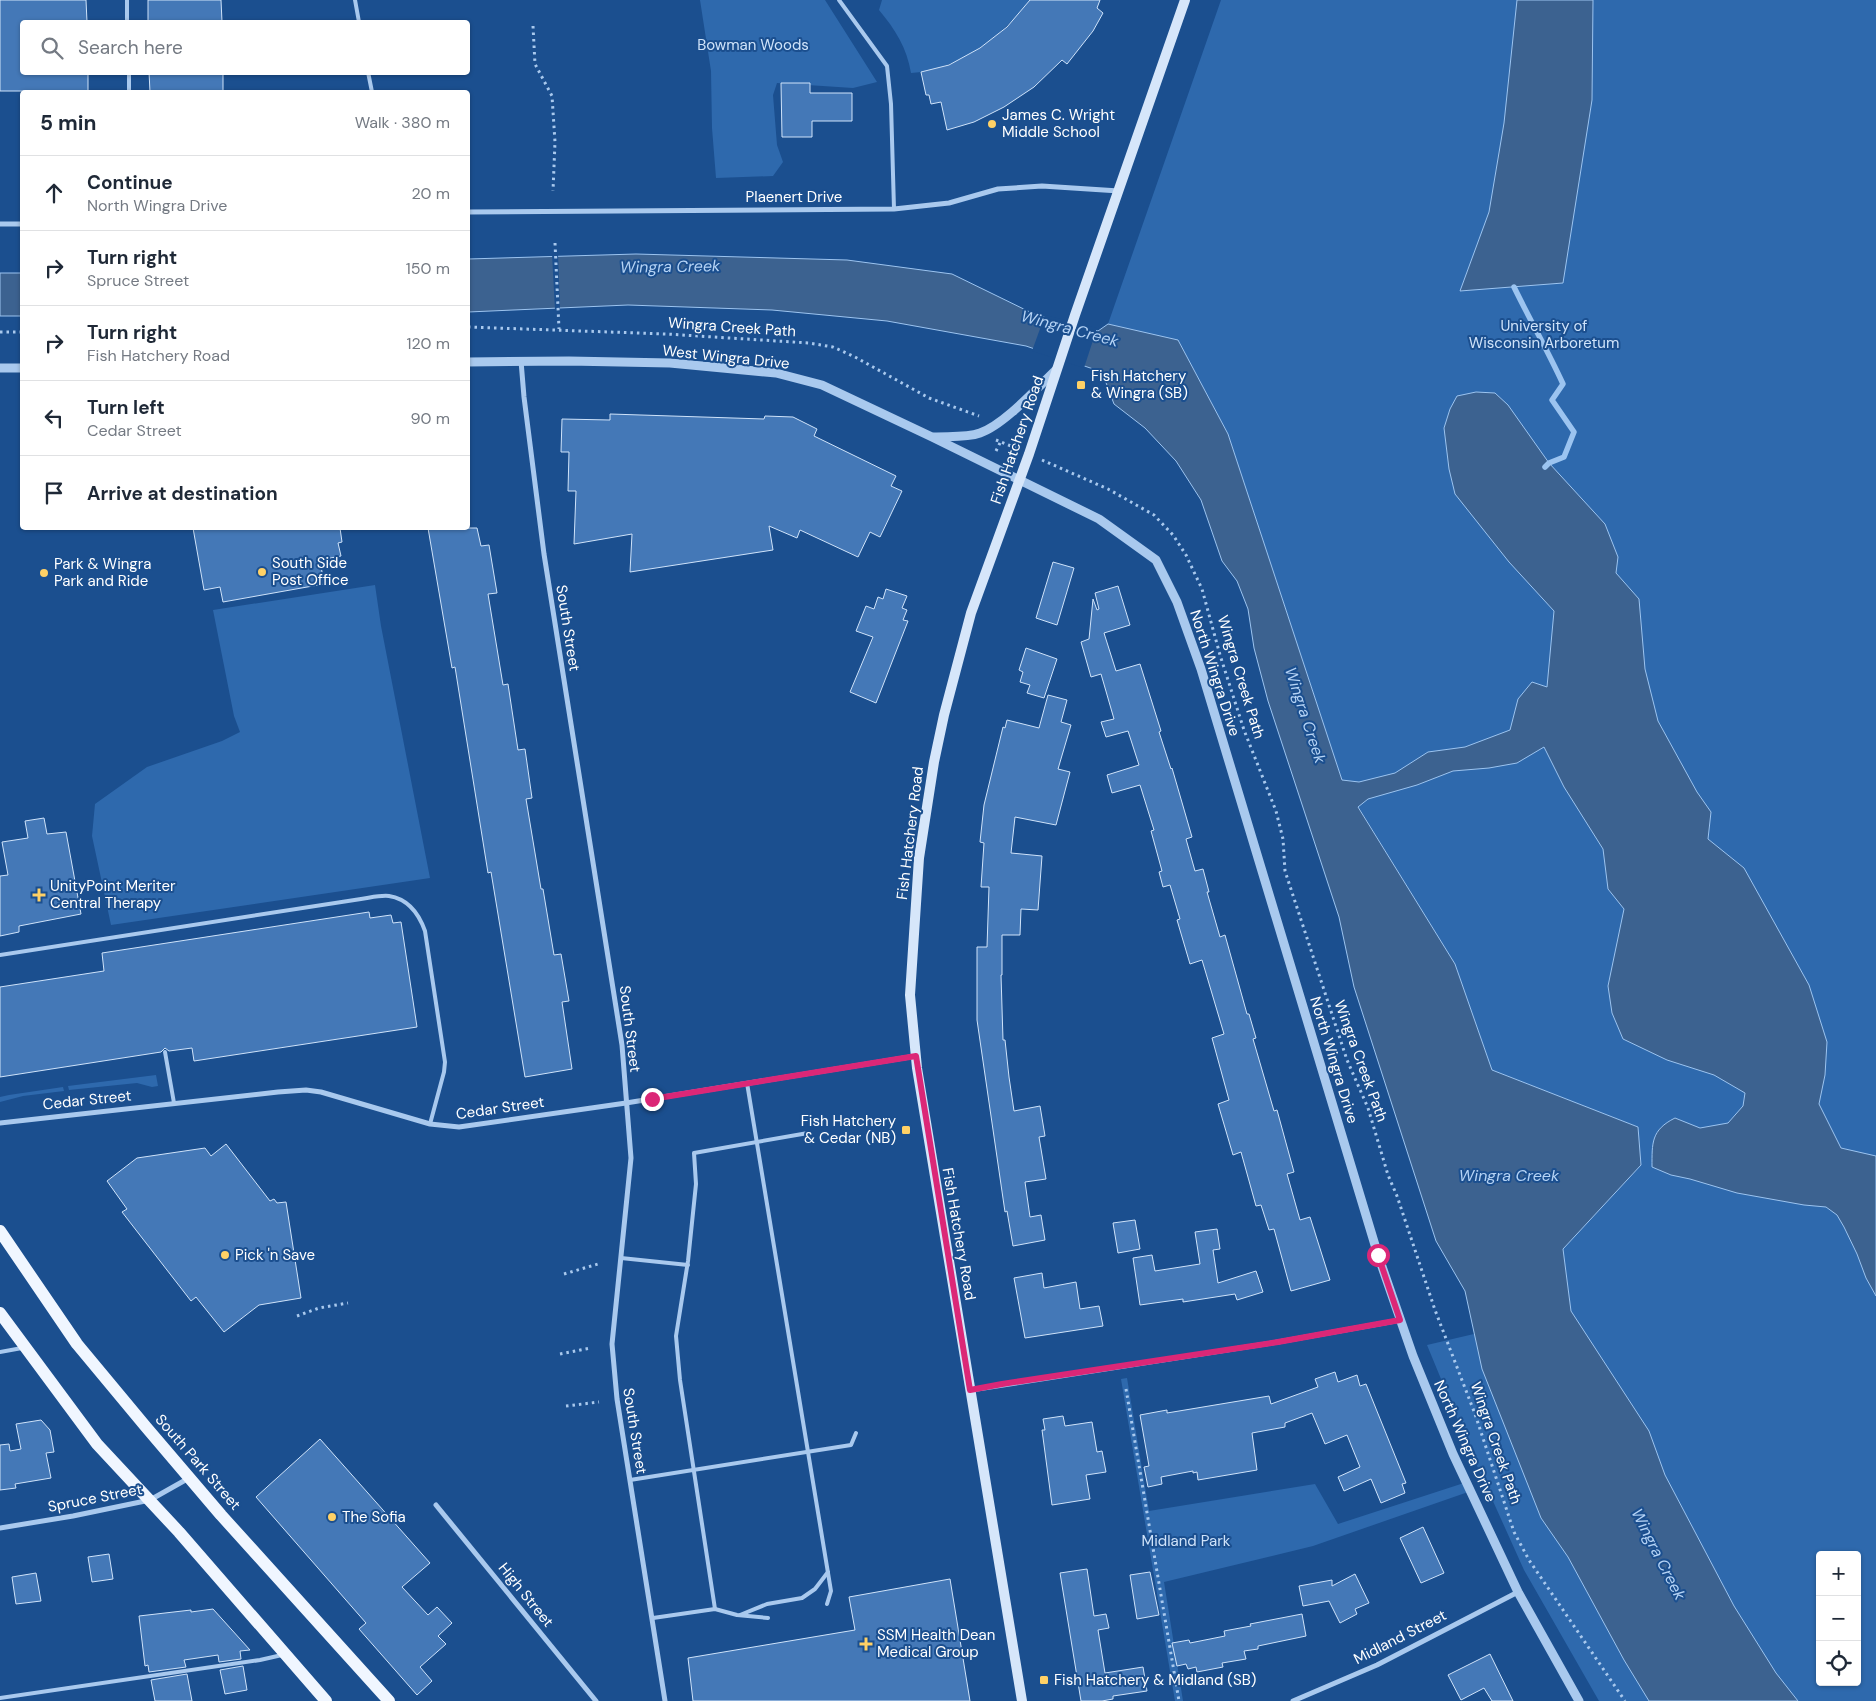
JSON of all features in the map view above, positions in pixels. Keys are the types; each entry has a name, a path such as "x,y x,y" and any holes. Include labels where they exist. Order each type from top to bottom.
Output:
{"main road":[{"name":"Fish Hatchery Road","path":"1022,1701 916,1056 910,995 919,858 934,762 944,714 971,614 1020,479 1185,0"},
{"name":"South Park Street","path":"0,1231 77,1344 189,1478 389,1701"},
{"path":"0,1313 97,1444 150,1500 326,1701"}],"street":[{"name":"Plaenert Drive","path":"470,212 894,209 949,203 998,189 1042,186 1118,191"},
{"path":"0,224 20,224"},
{"name":"South Street","path":"521,361 544,554 622,1045 631,1158 612,1344 616,1399 665,1701"},
{"name":"West Wingra Drive","path":"470,362 569,361 670,364 776,373 822,386 1020,479"},
{"path":"0,368 20,368"},
{"path":"932,437 967,436 988,430 1003,419 1057,369"},
{"name":"North Wingra Drive","path":"1020,479 1099,519 1156,560 1177,602 1201,669 1378,1255 1413,1356 1453,1454 1518,1592 1579,1701"},
{"name":"Cedar Street","path":"0,1123 286,1091 313,1091 339,1096 430,1124 466,1127 916,1056"},
{"path":"970,1390 1278,1342 1400,1320"},
{"name":"Spruce Street","path":"0,1528 73,1516 150,1500 189,1478"},
{"name":"High Street","path":"436,1505 596,1701"},
{"name":"Midland Street","path":"1293,1701 1377,1665 1518,1592"}],"lane":[{"path":"127,0 127,20"},
{"path":"355,0 359,20"},
{"path":"839,0 887,66 891,104 894,209"},
{"path":"129,75 129,90"},
{"path":"369,75 372,90"},
{"path":"0,955 361,899 389,896 405,902 421,918 425,930 445,1062 430,1124"},
{"path":"165,1052 174,1103"},
{"path":"747,1083 831,1591 827,1604"},
{"path":"715,1609 680,1380 676,1336 688,1264 696,1184 694,1154 808,1133"},
{"path":"621,1258 688,1264"},
{"path":"0,1352 26,1348"},
{"path":"630,1480 851,1445 856,1433"},
{"path":"737,1615 767,1604 802,1598 815,1589 828,1572"},
{"path":"652,1618 715,1609 737,1615 768,1618"},
{"path":"0,1698 260,1660 286,1654"}],"path":[{"path":"533,26 535,64 552,96 555,142 553,191"},
{"path":"555,243 559,329"},
{"name":"Wingra Creek Path","path":"470,327 559,329 808,343 833,348 855,357 929,398 979,416"},
{"path":"0,332 20,332"},
{"path":"996,451 1000,443 1009,445"},
{"name":"Wingra Creek Path","path":"1053,466 1057,470 1108,489 1154,515 1178,541 1202,589 1220,655 1244,730 1276,811 1283,839 1285,871 1347,1060 1368,1108 1388,1175 1435,1310 1475,1414 1514,1532 1529,1560 1625,1701"},
{"path":"564,1274 598,1264"},
{"path":"297,1316 319,1308 348,1303"},
{"path":"560,1354 591,1348"},
{"path":"1126,1389 1179,1701"},
{"path":"566,1406 599,1402"}],"green space":[{"name":"Bowman Woods","path":"700,0 825,0 877,82 853,88 777,83 773,95 777,145 783,162 773,176 716,178 712,128 711,71"},
{"path":"882,0 1030,0 1006,27 978,49 946,65 911,73 907,55 900,39 879,10"},
{"name":"University of Wisconsin Arboretum","path":"1221,0 1876,0 1876,1701 1599,1701 1524,1570 1474,1459 1427,1345 1571,1311 1563,1249 1641,1165 1638,1127 1492,1070 1455,964 1342,780 1228,434 1178,341 1108,324"},
{"path":"375,585 381,626 430,878 111,925 92,836 95,804 147,767 222,741 240,732 234,716 213,610"},
{"path":"156,1075 158,1086 152,1087 137,1083 69,1090 68,1086"},
{"path":"63,1087 64,1091 23,1096 0,1102 0,1097"},
{"name":"Midland Park","path":"1127,1378 1149,1511 1315,1484 1338,1524 1467,1482 1471,1491 1313,1546 1164,1582 1183,1701 1175,1701 1121,1379"}],"water":[{"path":"1517,0 1593,0 1592,100 1563,283 1460,291 1489,212 1504,123"},
{"name":"Wingra Creek","path":"636,254 847,260 952,274 1036,315 1098,331 1108,324 1178,340 1228,434 1342,780 1359,782 1395,773 1428,752 1465,747 1510,730 1518,699 1532,682 1547,687 1554,611 1509,562 1455,494 1449,469 1444,428 1450,409 1457,396 1476,392 1495,393 1508,405 1549,463 1605,524 1618,557 1616,573 1639,599 1645,669 1658,721 1697,792 1711,812 1708,839 1744,868 1809,985 1827,1042 1825,1075 1819,1104 1841,1148 1876,1156 1876,1296 1844,1227 1837,1215 1826,1207 1737,1193 1671,1175 1652,1167 1654,1138 1661,1127 1675,1118 1700,1128 1728,1123 1743,1106 1745,1093 1714,1075 1667,1060 1623,1039 1612,1013 1608,986 1624,909 1608,889 1603,849 1564,787 1544,747 1517,763 1453,771 1417,785 1368,799 1358,807 1455,964 1492,1070 1638,1127 1641,1165 1563,1249 1571,1311 1649,1431 1665,1475 1734,1606 1776,1673 1798,1701 1649,1701 1624,1660 1568,1557 1541,1518 1482,1369 1465,1291 1436,1241 1354,987 1339,917 1268,701 1254,648 1248,609 1237,581 1222,561 1201,500 1176,461 1145,428 1114,404 1102,372 1026,346 887,321 772,310 628,305 470,312 470,259"},
{"path":"0,273 20,273 20,316 0,316"}],"pier":[{"path":"552,254 558,254 560,310 555,310"},
{"path":"1045,315 1097,328 1084,368 1032,351"}],"building":[{"path":"0,0 86,0 87,20 20,20 20,75 88,75 88,90 0,91"},
{"path":"148,0 221,0 222,20 148,20"},
{"path":"1030,0 1100,0 1097,8 1103,13 1093,31 1067,64 1062,60 1034,87 1004,107 974,122 947,130 941,102 931,104 929,95 926,95 921,72 949,65 980,48 1007,27"},
{"path":"149,75 223,75 223,90 150,90"},
{"path":"781,83 810,83 810,93 852,93 852,121 812,121 812,137 782,137"},
{"path":"610,414 764,419 765,416 793,417 817,429 814,436 896,476 891,486 902,491 880,537 870,532 858,557 800,530 797,538 769,526 773,550 630,572 632,534 574,544 576,491 568,491 569,452 561,452 562,419 610,420"},
{"path":"470,528 477,528 481,546 489,545 497,593 488,594 503,685 508,684 518,750 525,749 532,798 526,799 541,889 543,889 554,955 561,954 569,1001 562,1002 572,1069 525,1077 491,872 488,873 455,667 452,668 428,530 470,530"},
{"name":"South Side Post Office","path":"193,530 340,530 342,542 338,543 341,556 320,560 324,584 223,602 220,587 204,590"},
{"path":"1053,562 1074,568 1057,625 1036,618"},
{"path":"1118,586 1130,625 1104,633 1116,671 1140,664 1192,837 1186,839 1195,871 1203,869 1209,892 1207,892 1220,937 1225,935 1247,1014 1249,1014 1256,1038 1253,1039 1274,1111 1277,1110 1294,1172 1287,1174 1300,1220 1310,1217 1330,1280 1291,1291 1274,1229 1269,1230 1261,1205 1256,1206 1241,1152 1233,1155 1218,1104 1229,1100 1212,1038 1224,1034 1202,960 1190,964 1177,920 1180,919 1170,885 1163,887 1159,872 1162,871 1151,831 1154,830 1140,785 1112,793 1107,775 1139,765 1128,731 1106,737 1101,722 1114,719 1101,674 1091,677 1081,642 1089,639 1093,599 1097,610 1099,609 1095,593"},
{"path":"886,589 907,596 902,608 907,610 903,620 908,621 876,703 850,692 873,637 856,631 866,606 874,609 878,597 883,599"},
{"path":"1026,648 1057,659 1044,698 1027,693 1030,685 1020,682 1023,672 1019,670"},
{"path":"1048,695 1067,700 1061,722 1071,725 1058,769 1070,772 1056,825 1015,817 1011,853 1042,856 1038,910 1021,909 1020,935 1002,935 1001,975 1003,1040 1005,1040 1014,1111 1040,1106 1045,1136 1039,1137 1046,1179 1025,1182 1030,1217 1041,1215 1045,1240 1013,1246 1007,1211 1005,1212 977,1020 977,947 987,947 989,887 981,887 984,843 980,842 984,805 1003,727 1005,728 1007,720 1039,728"},
{"name":"UnityPoint Meriter Central Therapy","path":"44,818 47,834 66,832 81,914 19,926 19,932 0,936 0,876 8,875 2,842 28,838 25,821"},
{"path":"369,912 370,918 391,915 393,923 401,922 417,1027 194,1061 192,1048 169,1051 165,1048 161,1052 0,1077 0,987 104,971 102,953"},
{"name":"Pick 'n Save","path":"226,1144 270,1201 274,1199 277,1203 286,1202 301,1298 259,1305 224,1332 196,1297 191,1301 122,1212 127,1209 107,1181 137,1158 205,1148 211,1156"},
{"path":"1135,1220 1140,1249 1118,1253 1113,1223"},
{"path":"1217,1229 1220,1249 1213,1250 1218,1283 1256,1271 1263,1292 1237,1300 1235,1294 1183,1302 1183,1299 1140,1305 1133,1258 1152,1255 1155,1271 1200,1264 1195,1232"},
{"path":"1042,1273 1044,1288 1076,1282 1080,1309 1099,1306 1103,1326 1025,1338 1014,1278"},
{"path":"1335,1372 1338,1382 1357,1375 1360,1386 1366,1384 1406,1483 1402,1484 1405,1493 1381,1503 1371,1479 1344,1491 1338,1477 1360,1467 1347,1435 1325,1444 1312,1413 1285,1423 1285,1427 1252,1433 1257,1470 1198,1480 1197,1472 1193,1473 1193,1471 1161,1477 1162,1484 1148,1487 1144,1467 1149,1466 1140,1415 1167,1410 1167,1413 1269,1396 1271,1404 1318,1387 1315,1379"},
{"path":"1063,1416 1065,1426 1092,1422 1097,1452 1102,1451 1106,1472 1086,1475 1090,1499 1052,1505 1042,1430 1045,1430 1043,1419"},
{"path":"41,1420 50,1430 54,1452 46,1453 51,1478 15,1484 16,1488 0,1490 0,1445 9,1444 10,1451 21,1449 16,1424"},
{"name":"The Sofia","path":"320,1439 430,1563 402,1587 428,1615 437,1607 452,1623 438,1636 446,1644 420,1667 432,1681 417,1695 359,1629 366,1623 256,1497"},
{"path":"1423,1527 1444,1573 1421,1583 1400,1538"},
{"path":"109,1554 113,1579 92,1582 88,1557"},
{"path":"1087,1569 1094,1616 1106,1614 1109,1628 1098,1630 1105,1673 1143,1667 1147,1691 1113,1696 1113,1699 1102,1701 1081,1701 1060,1573"},
{"path":"1150,1572 1159,1615 1137,1619 1130,1575"},
{"path":"36,1573 41,1601 16,1604 12,1577"},
{"path":"1355,1574 1369,1603 1355,1609 1357,1614 1340,1623 1329,1601 1303,1606 1299,1586 1332,1580 1332,1586"},
{"name":"SSM Health Dean Medical Group","path":"950,1579 970,1701 693,1701 688,1658 855,1630 849,1597"},
{"path":"213,1609 250,1650 240,1651 241,1659 219,1662 218,1655 184,1660 186,1667 149,1672 148,1665 145,1666 139,1616"},
{"path":"1302,1614 1306,1636 1258,1646 1258,1649 1244,1651 1246,1659 1222,1663 1223,1667 1197,1672 1196,1667 1188,1669 1186,1664 1177,1666 1172,1643 1189,1640 1190,1643 1225,1636 1224,1631"},
{"path":"1490,1654 1513,1701 1492,1701 1484,1688 1461,1700 1448,1675"},
{"path":"243,1666 247,1690 225,1694 220,1670"},
{"path":"187,1674 192,1701 155,1701 151,1680"}],"waterway":[{"path":"1514,287 1563,384 1552,400 1574,432 1564,457 1549,463 1545,467"}],"place":[{"name":"James C. Wright Middle School","path":"992,124"},
{"name":"Fish Hatchery & Wingra (SB)","path":"1081,385"},
{"name":"South Side Post Office","path":"262,572"},
{"name":"Park & Wingra Park and Ride","path":"44,573"},
{"name":"UnityPoint Meriter Central Therapy","path":"39,895"},
{"name":"Fish Hatchery & Cedar (NB)","path":"906,1130"},
{"name":"Pick 'n Save","path":"225,1255"},
{"name":"The Sofia","path":"332,1517"},
{"name":"SSM Health Dean Medical Group","path":"866,1644"},
{"name":"Fish Hatchery & Midland (SB)","path":"1044,1680"}],"route":[{"path":"652,1099 916,1056 970,1390 1278,1342 1400,1320 1378,1255"}]}
